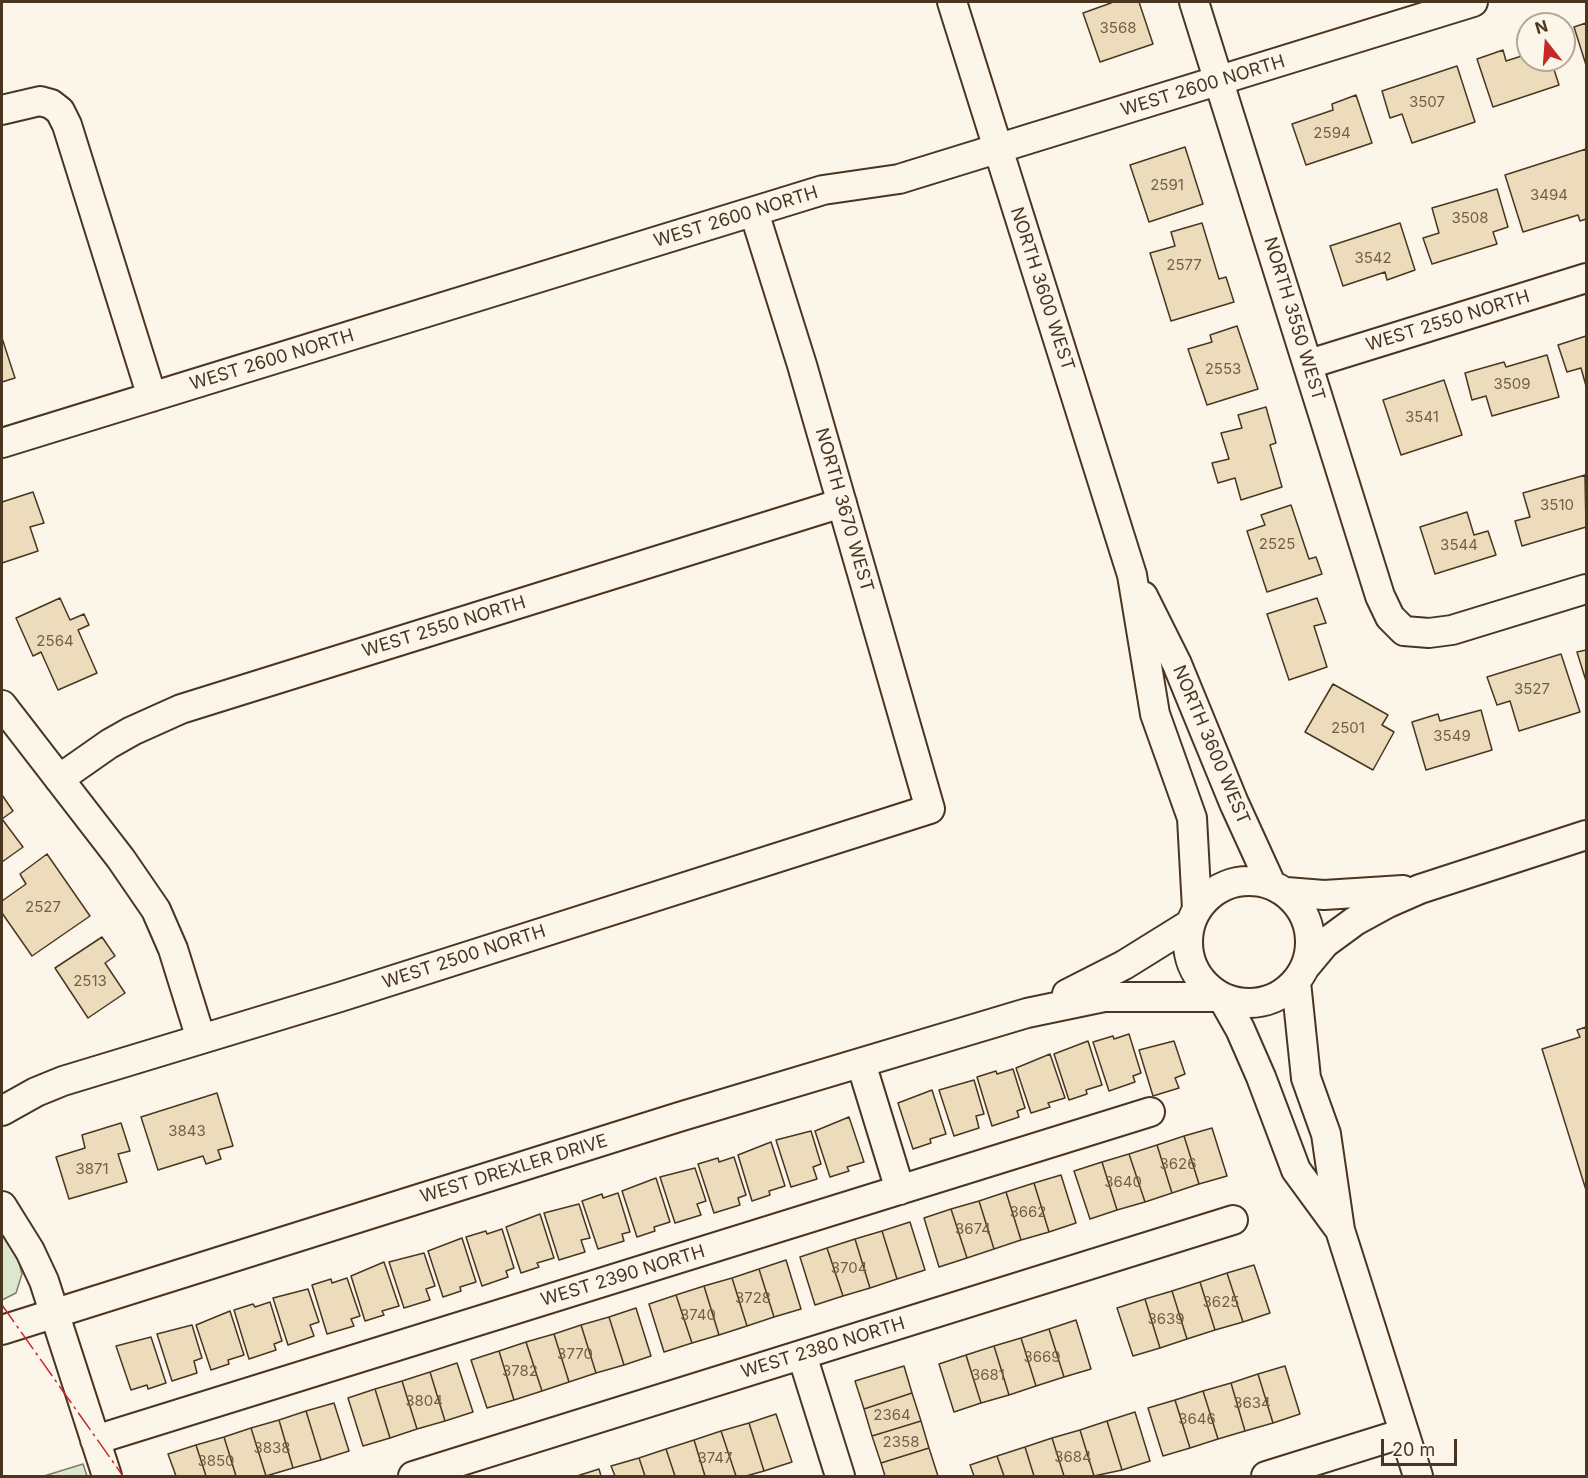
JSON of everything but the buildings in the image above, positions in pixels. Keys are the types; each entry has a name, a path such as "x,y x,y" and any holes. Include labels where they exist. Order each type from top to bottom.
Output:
{"street":[{"name":"NORTH 3600 WEST","path":"952,2 1132,575 1155,714 1192,818 1193,916"},
{"name":"NORTH 3550 WEST","path":"1194,2 1380,596 1390,617 1404,631 1429,633 1452,630 1587,589"},
{"name":"WEST 2600 NORTH","path":"2,443 823,190 899,180 1473,2"},
{"path":"2,111 40,101 51,104 60,111 72,138 152,397"},
{"name":"NORTH 3670 WEST","path":"754,212 802,364 930,809"},
{"name":"WEST 2550 NORTH","path":"1309,364 1587,278"},
{"name":"WEST 2550 NORTH","path":"59,779 117,739 155,719 181,709 842,502"},
{"name":"NORTH 3600 WEST","path":"1132,575 1178,664 1233,803 1278,888"},
{"path":"2,705 121,859 156,910 173,949 201,1039"},
{"name":"WEST 2500 NORTH","path":"2,1111 36,1092 63,1081 930,809"},
{"path":"1220,998 1252,1004 1269,1000 1284,993 1325,943 1355,921 1388,903 1420,889 1587,836"},
{"path":"1340,1230 1296,1170 1240,1029 1220,998 1196,973 1189,957 1187,941 1193,916 1215,891 1238,881 1254,880 1278,888 1324,896 1420,889"},
{"path":"1278,888 1298,904 1306,918 1310,934 1310,951 1301,974 1306,1078 1326,1134 1340,1230 1418,1476"},
{"name":"WEST DREXLER DRIVE","path":"1028,1013 1124,965 1193,916"},
{"name":"WEST DREXLER DRIVE","path":"2,1330 679,1117 1028,1013 1104,996 1220,998"},
{"path":"861,1063 900,1190"},
{"name":"WEST 2390 NORTH","path":"95,1440 1150,1112"},
{"path":"2,1206 30,1251 44,1281 108,1476"},
{"name":"WEST 2380 NORTH","path":"413,1476 1233,1220"},
{"path":"802,1355 840,1476"},
{"path":"1266,1476 1404,1433"}],"green space":[{"path":"2,1232 19,1262 22,1274 16,1293 2,1300"},
{"path":"83,1464 87,1476 44,1476"}],"power":[{"path":"2,1305 123,1476"}]}
